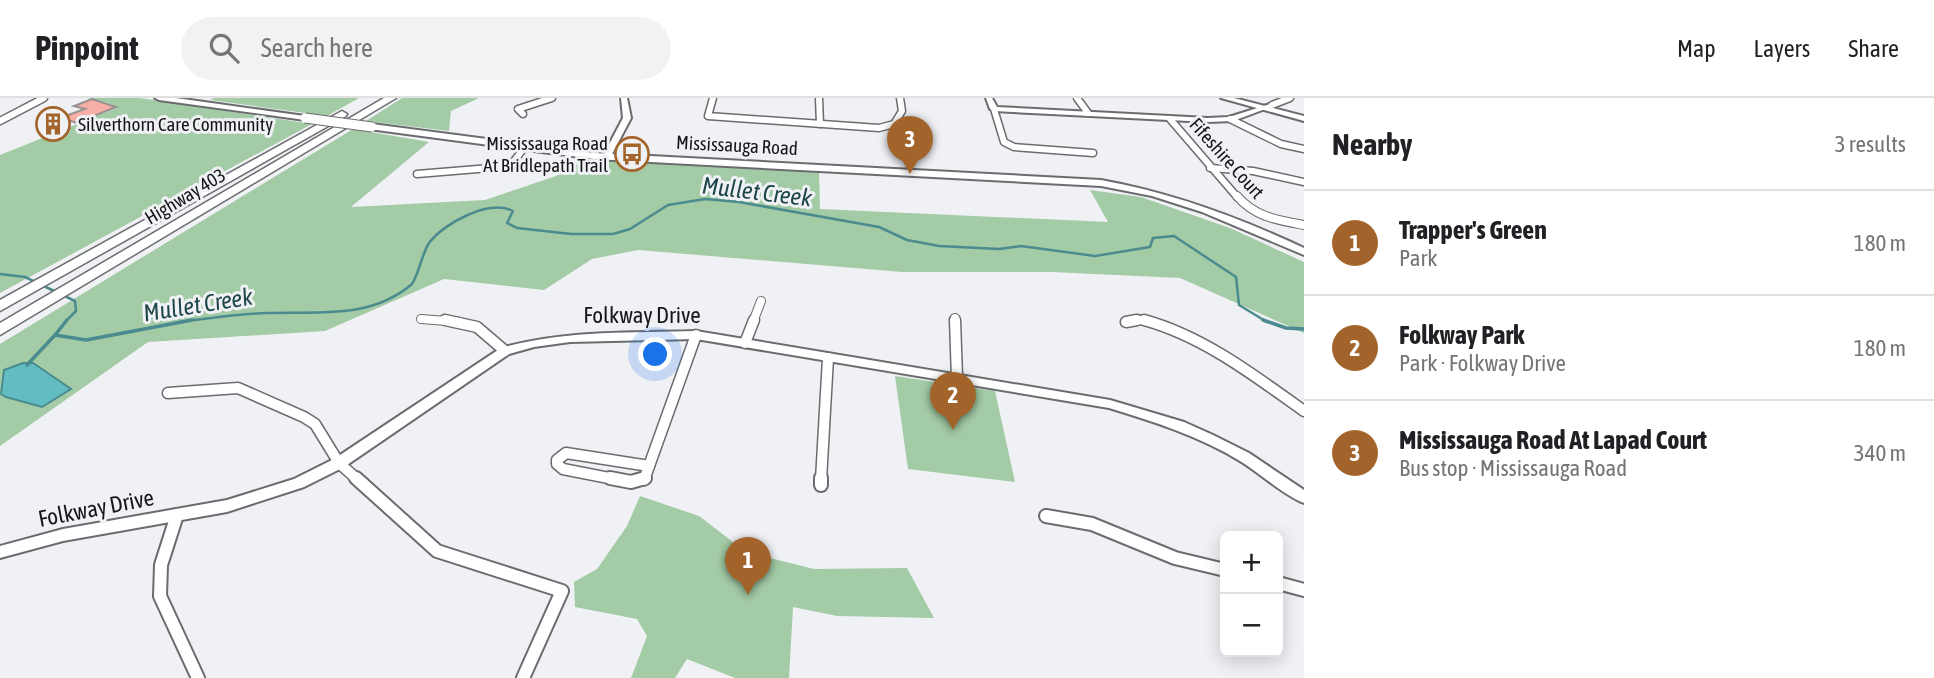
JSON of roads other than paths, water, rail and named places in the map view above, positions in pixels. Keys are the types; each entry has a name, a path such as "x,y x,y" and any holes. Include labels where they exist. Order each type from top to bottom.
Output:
{"highway":[{"name":"Highway 403","path":"7,302 368,99"},
{"name":"Highway 403","path":"0,330 388,100"}],"main road":[{"name":"Mississauga Road","path":"159,98 524,148 607,156 1101,183 1147,191 1198,205 1304,252"},
{"path":"1225,98 1304,119"},
{"path":"1247,98 1304,113"}],"street":[{"path":"0,121 44,98"},
{"path":"523,114 518,109 552,98"},
{"path":"607,156 627,118 624,98"},
{"path":"713,98 708,116 879,128 892,126 902,111 900,98"},
{"path":"819,98 820,124"},
{"path":"989,98 1004,142 1014,147 1093,153"},
{"path":"1077,98 1088,113"},
{"path":"994,109 1230,119 1290,98"},
{"name":"Fifeshire Court","path":"1170,118 1210,168 1248,209 1281,221 1304,225"},
{"path":"1230,119 1281,144 1304,149"},
{"path":"418,174 502,167 514,161 524,148"},
{"path":"1210,168 1253,171 1304,182"},
{"path":"745,343 761,301"},
{"path":"955,318 957,378"},
{"path":"421,319 457,321 476,326 487,331 506,351"},
{"path":"1126,323 1130,320 1149,321 1200,344 1230,359 1304,411"},
{"path":"649,466 566,453 557,460 557,464 563,469 631,482 644,480 696,335"},
{"name":"Folkway Drive","path":"0,552 62,534 227,506 299,483 339,463 506,351 533,343 570,338 696,335 1110,404 1179,425 1244,457 1304,497"},
{"path":"821,485 828,358"},
{"path":"168,393 238,388 315,424 339,463 437,551 562,591 523,678"},
{"path":"177,515 160,564 158,581 160,596 198,678"},
{"path":"1046,516 1092,524 1175,558 1220,569"},
{"path":"1283,584 1304,590"}],"water":[{"path":"23,363 33,363 71,389 42,407 1,394 4,370"}],"waterway":[{"name":"Mullet Creek","path":"185,321 224,316 342,311 379,303 396,296 412,284 426,248 436,235 468,215 492,208 513,211 507,223 517,228 571,234 613,234 630,229 668,205 705,199 739,202 879,227 907,240 939,246 999,249 1021,246 1095,256 1150,247 1153,238 1174,236 1236,277 1239,305 1265,321"},
{"name":"Mullet Creek","path":"0,274 25,277 75,301 76,311 67,320"},
{"name":"Mullet Creek","path":"55,335 67,320"},
{"name":"Mullet Creek","path":"185,321 192,320"},
{"name":"Mullet Creek","path":"55,335 86,340 185,321"},
{"name":"Mullet Creek","path":"180,322 185,321"},
{"name":"Mullet Creek","path":"1265,321 1286,328 1304,329"},
{"path":"27,365 55,335"}],"place":[{"name":"Silverthorn Care Community","path":"53,124"},
{"name":"Mississauga Road At Bridlepath Trail","path":"632,154"},
{"name":"Mississauga Road At Lapad Court","path":"910,174"},
{"name":"Folkway Park","path":"953,430"},
{"name":"Trapper's Green","path":"748,595"}]}
